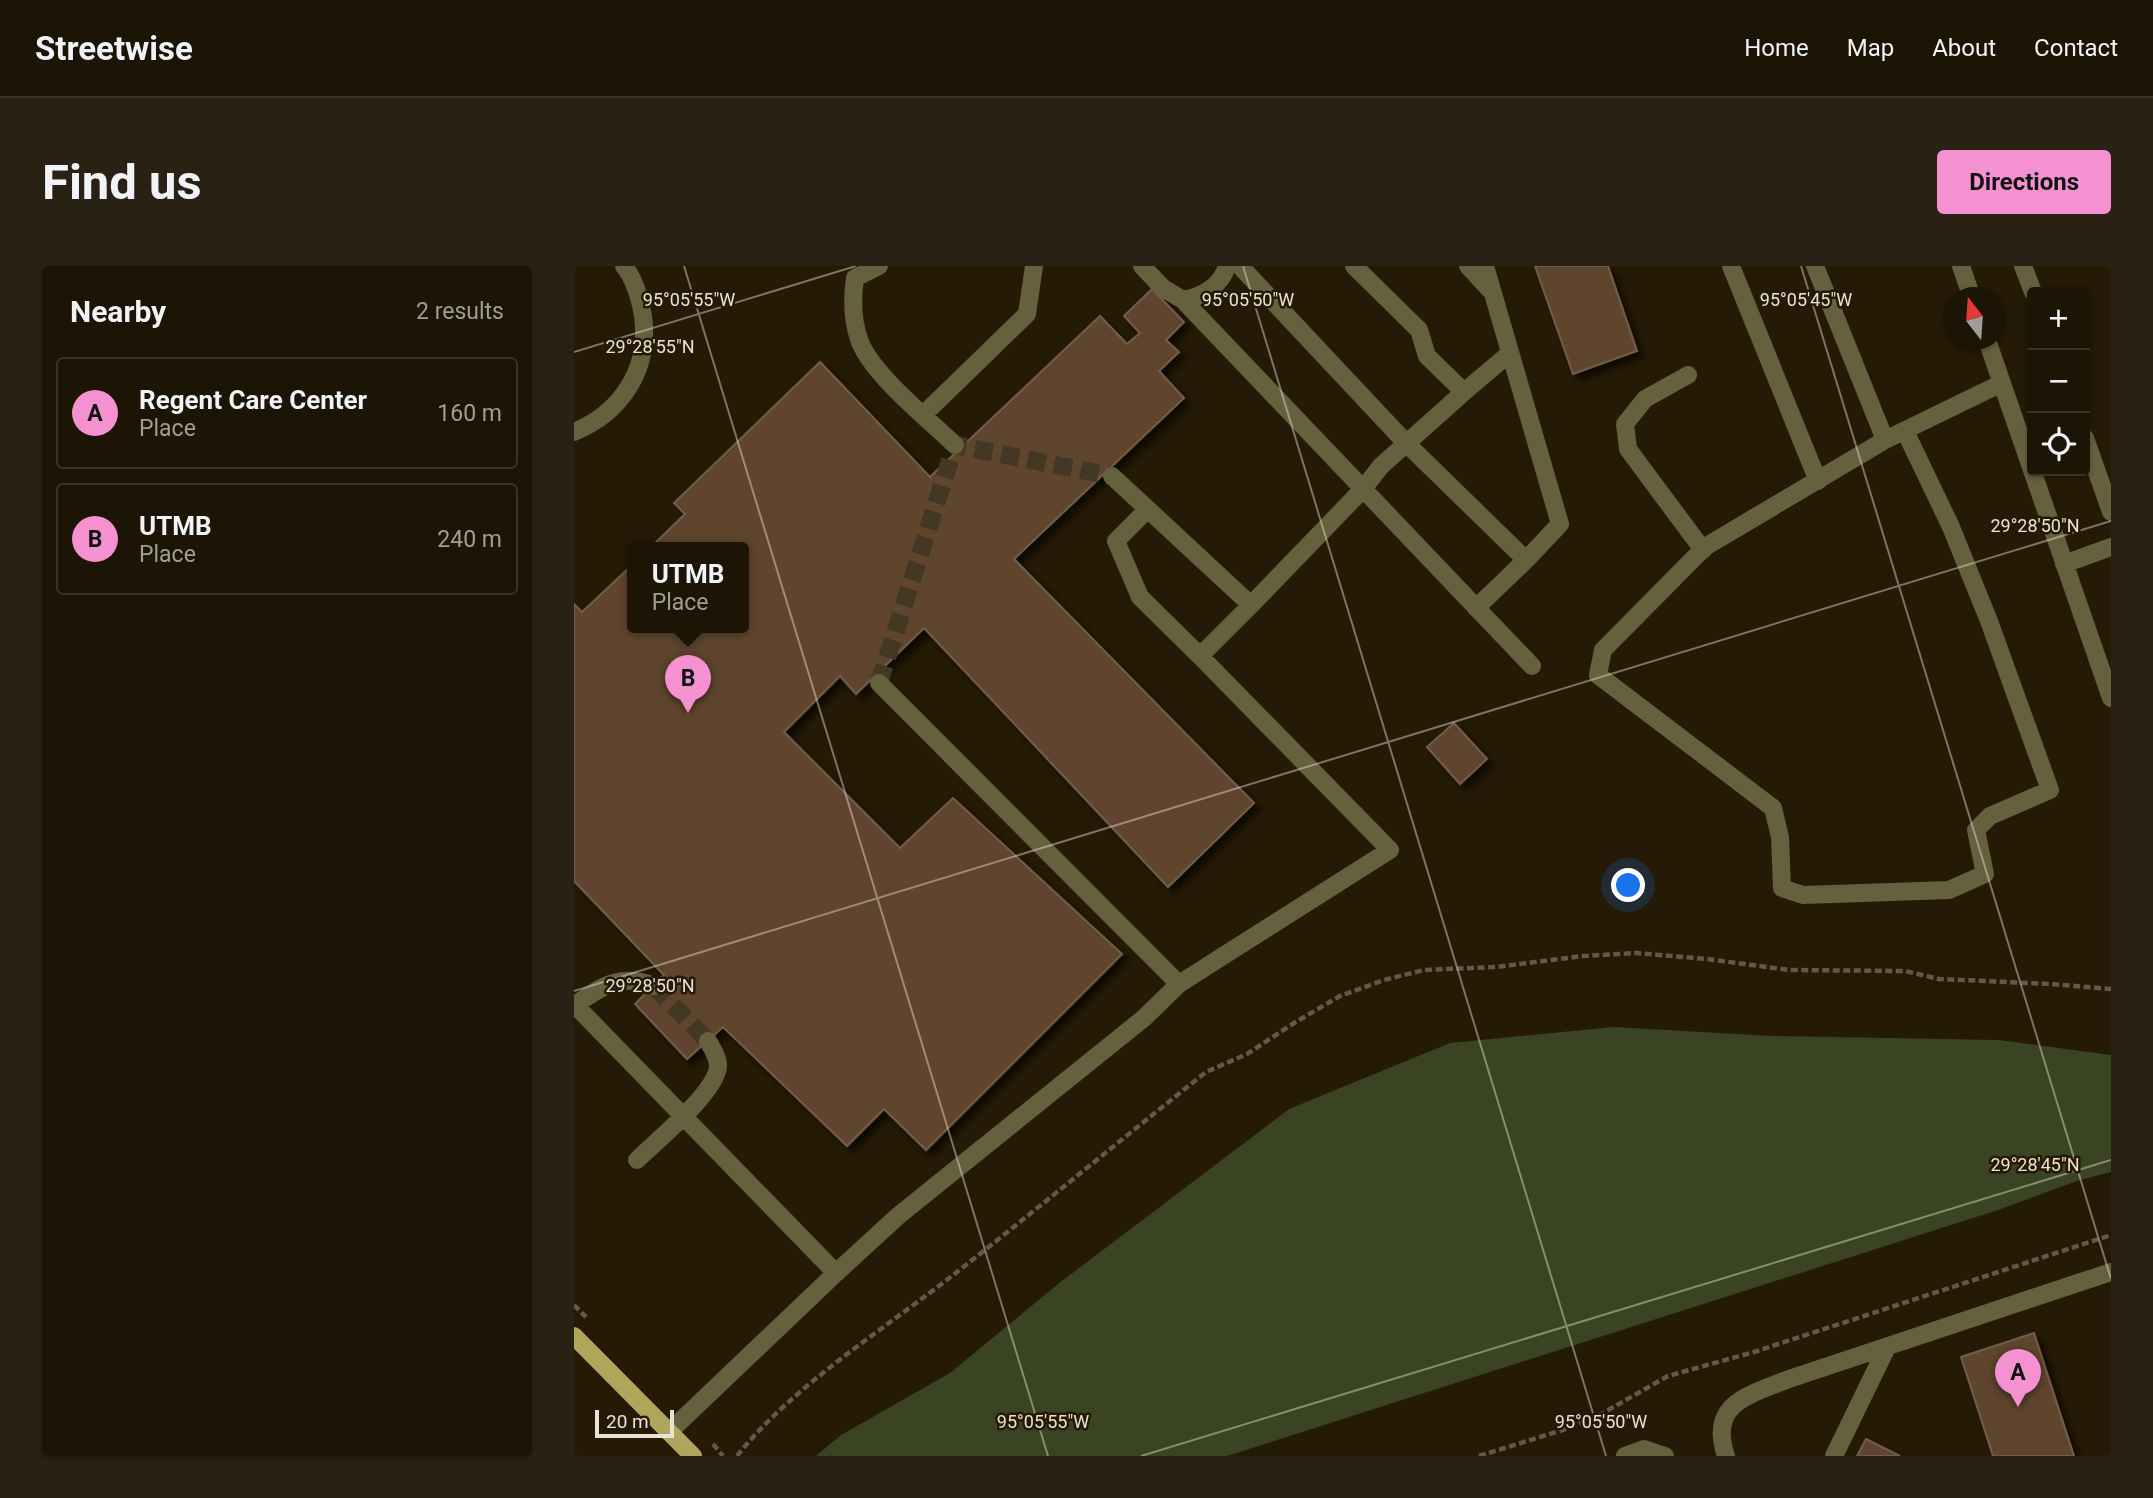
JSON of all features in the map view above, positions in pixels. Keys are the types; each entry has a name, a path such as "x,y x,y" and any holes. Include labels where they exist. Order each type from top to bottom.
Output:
{"main road":[{"path":"574,1336 693,1456"}],"street":[{"path":"879,266 855,278 852,302 860,342 886,379 955,445"},
{"path":"923,415 1027,314 1034,266"},
{"path":"1142,266 1163,288 1183,300 1532,666"},
{"path":"1354,266 1419,330 1427,356 1464,392"},
{"path":"1468,266 1493,292"},
{"path":"1476,608 1560,524 1485,266"},
{"path":"1731,266 1818,481"},
{"path":"1815,266 1885,440"},
{"path":"1961,266 1968,287"},
{"path":"2023,266 2031,287"},
{"path":"574,432 594,424 613,407 629,387 639,368 644,328 641,300 629,268"},
{"path":"1183,300 1199,298 1232,269 1525,559"},
{"path":"1990,350 2111,698"},
{"path":"1200,656 1363,489 1381,466 1510,353"},
{"path":"1688,375 1645,399 1625,424 1628,449 1703,550"},
{"path":"1905,431 1951,527 1989,621 2050,789 1990,816 1976,830 1985,874 1949,890 1802,895 1782,888 1780,836 1773,808 1598,675 1603,650 1703,550 1885,440 2002,383"},
{"path":"2090,452 2111,512"},
{"path":"1112,476 1251,605"},
{"path":"669,1432 898,1216 1144,1018 1179,984 1390,850 1140,597 1116,541 1148,509"},
{"path":"2064,564 2111,547"},
{"path":"879,683 1179,984"},
{"path":"654,986 623,980 602,986 574,1004 836,1273"},
{"path":"636,1160 709,1090 718,1066 708,1041"},
{"path":"1726,1456 1721,1441 1721,1424 1732,1406 1749,1395 1789,1379 2111,1272"},
{"path":"1834,1456 1887,1347"},
{"path":"1625,1456 1644,1449 1665,1456"}],"path":[{"path":"737,1456 759,1429 814,1381 958,1272 1206,1072 1247,1054 1340,996 1384,980 1424,970 1496,967 1583,956 1636,953 1789,970 1905,971 1939,979 2111,989"},
{"path":"1479,1456 1572,1427 1603,1413 1668,1376 1754,1352 2111,1235"}],"shaded area":[{"path":"1614,1027 1772,1036 1999,1040 2111,1055 2111,1172 1227,1456 816,1456 841,1435 950,1373 1058,1284 1289,1109 1450,1043"}],"building":[{"path":"1535,266 1608,266 1637,351 1573,374"},
{"path":"1152,289 1184,322 1166,340 1179,352 1159,371 1184,398 1014,559 1254,803 1168,887 924,628 856,694 840,676 784,732 900,848 953,798 1122,954 926,1150 884,1109 847,1146 723,1027 687,1059 635,1004 664,975 574,881 574,604 582,612 627,570 627,633 749,633 749,542 656,542 685,514 674,503 820,362 930,477 1100,316 1127,344 1140,333 1124,316"},
{"path":"1454,723 1487,759 1460,784 1427,747"},
{"path":"2034,1333 2074,1456 1993,1456 1961,1357"},
{"path":"1866,1439 1900,1456 1857,1456"}],"tunnel":[{"path":"879,683 955,445 1112,476"},
{"path":"654,986 708,1041"}],"place":[{"name":"UTMB","path":"688,713"},
{"name":"Regent Care Center","path":"2018,1407"}]}
